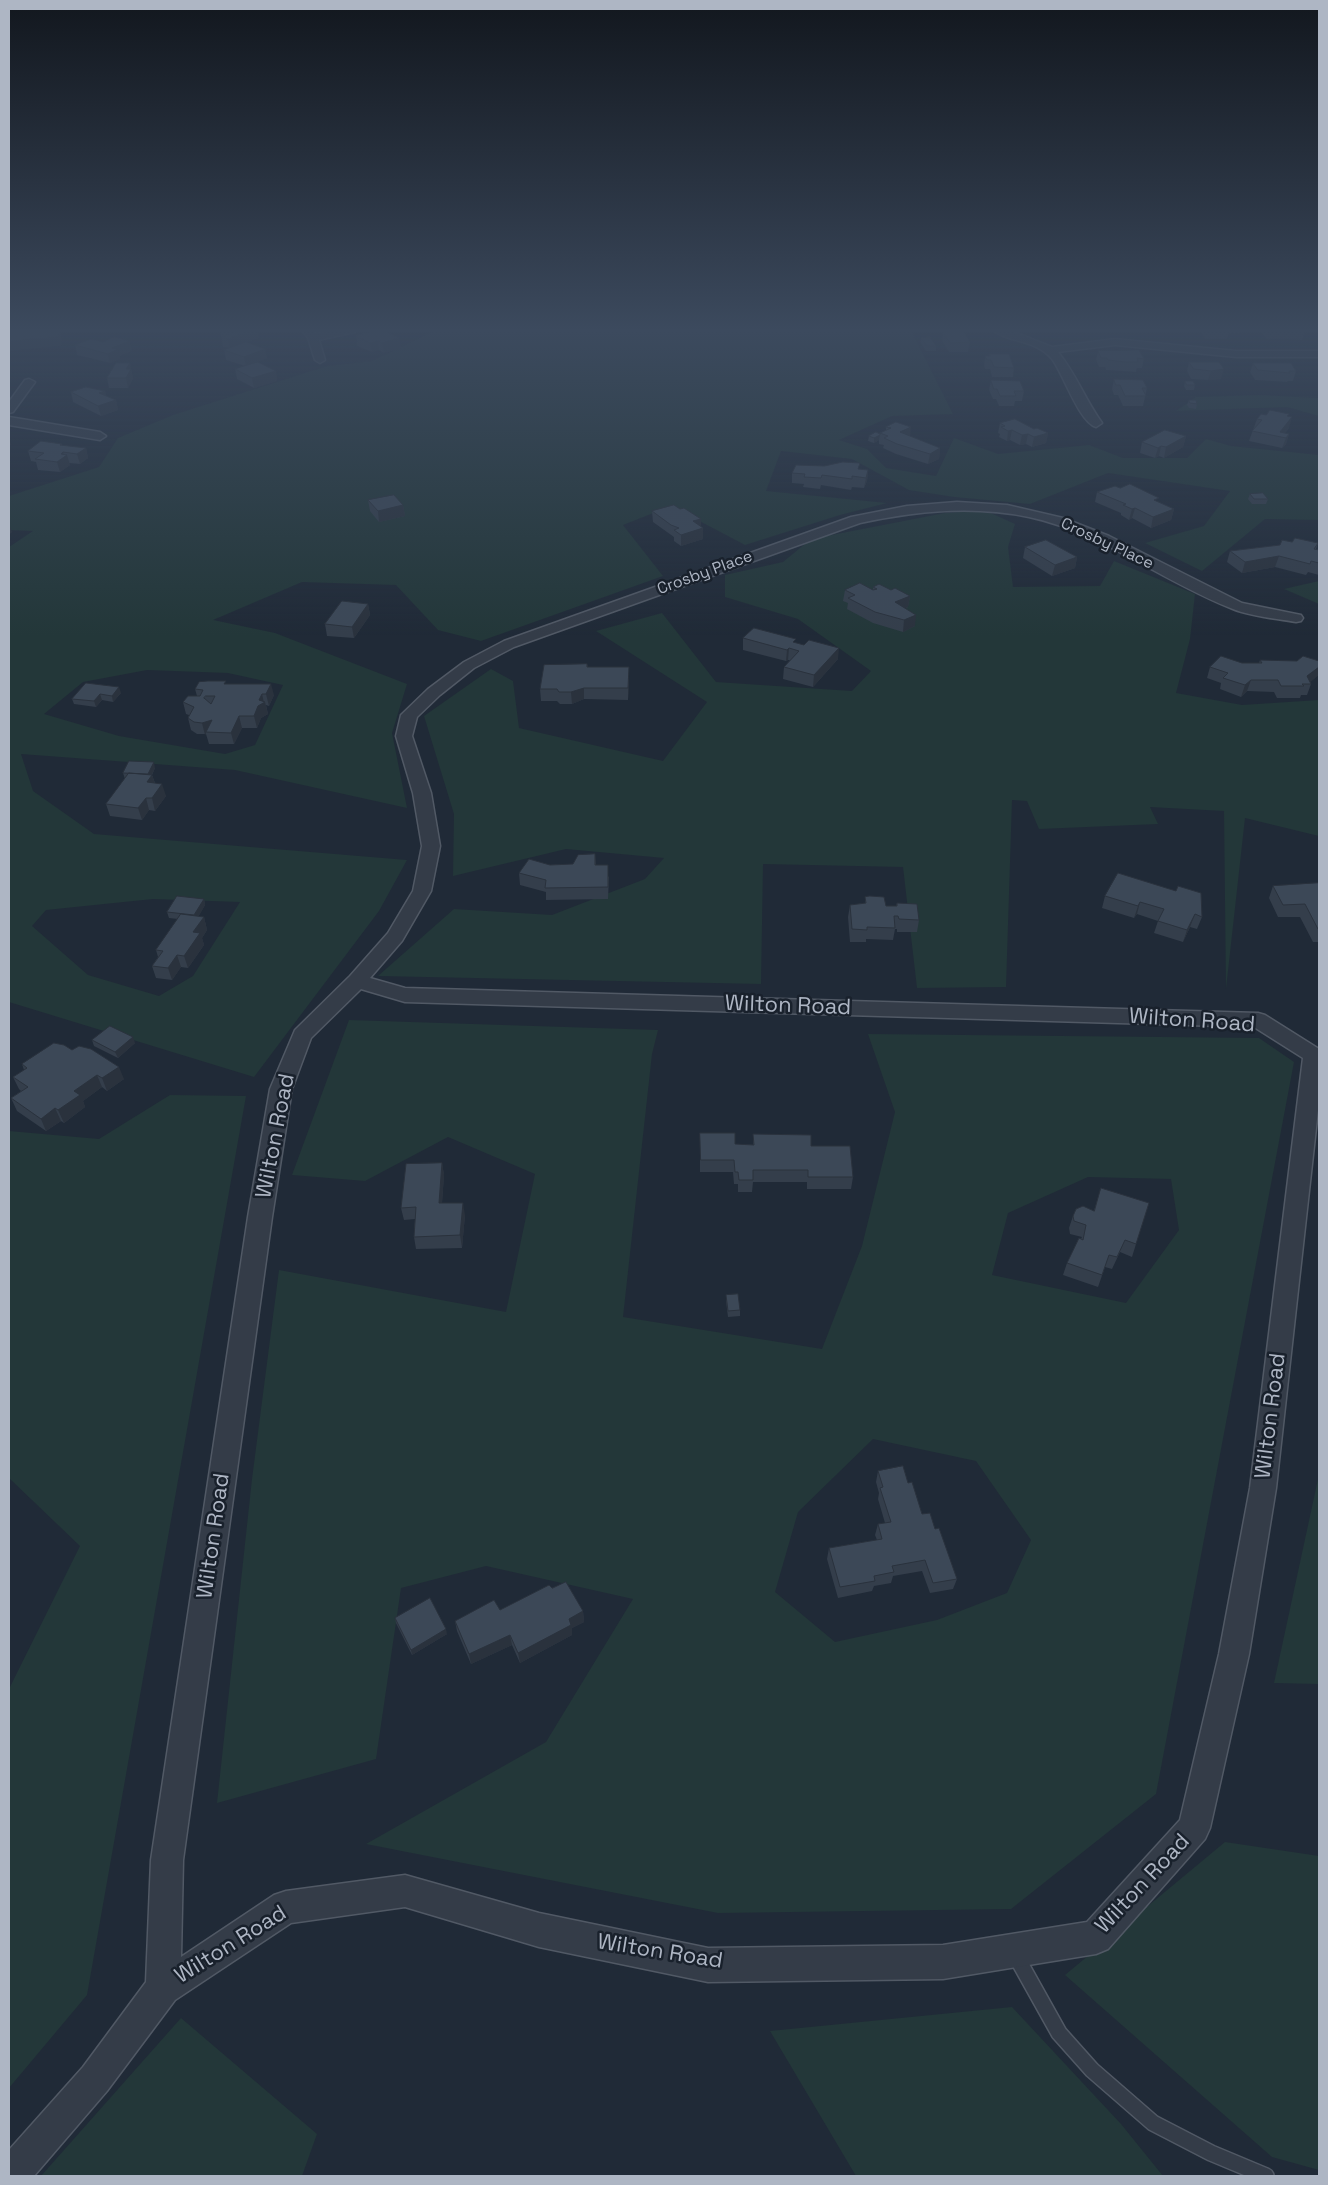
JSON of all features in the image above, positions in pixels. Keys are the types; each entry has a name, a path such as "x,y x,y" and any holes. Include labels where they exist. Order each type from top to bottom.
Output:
{"street":[{"path":"76,432 100,436"},
{"name":"Crosby Place","path":"357,981 395,937 422,891 430,846 422,793 404,736 409,715 434,692 469,666 509,644 856,520 892,511 985,505 1020,510 1059,521 1098,537 1239,606 1296,618"},
{"name":"Wilton Road","path":"10,2176 95,2079 163,1988 286,1907 405,1891 539,1930 708,1965 943,1962 1096,1937 1194,1828 1234,1654 1263,1488 1314,1055 1258,1020 405,995 357,981 302,1035 281,1089 260,1217 167,1860 163,1988"}],"lane":[{"path":"1013,1951 1059,2033 1092,2070 1152,2123 1211,2153 1266,2176"}],"green space":[{"path":"132,432 857,432 839,440 867,449 886,468 936,476 954,438 998,454 1089,445 1123,458 1187,458 1206,439 1231,446 1319,455 1319,520 1265,519 1202,571 1145,543 1204,526 1230,491 1108,473 1030,504 954,497 909,490 852,459 781,451 766,491 887,503 840,515 745,545 671,506 623,525 663,576 481,641 438,630 396,585 302,582 213,620 275,633 407,684 392,733 407,808 235,770 21,754 33,791 94,834 407,860 379,911 254,1077 9,1002 9,547 33,531 9,530 9,496 99,467 118,438","holes":["147,670 228,673 283,685 255,745 225,754 119,736 44,714 83,682","153,899 240,902 193,976 159,996 88,975 32,926 46,910"]},
{"path":"984,510 1015,524 1008,547 1013,587 1100,586 1114,561 1195,594 1190,639 1176,693 1242,705 1319,700 1319,836 1245,818 1226,989 1224,811 1150,807 1158,824 1039,829 1027,801 1012,800 1006,987 917,988 903,867 763,864 761,984 378,976 454,909 552,915 645,879 664,858 566,849 453,876 454,814 424,716 491,669 513,681 519,728 663,761 707,702 596,631 662,613 716,682 852,691 871,671 798,619 725,597 725,575 783,562 811,539 945,513"},
{"path":"1319,581 1319,604 1284,589"},
{"path":"349,1020 658,1030 652,1054 623,1317 822,1349 862,1246 895,1112 868,1034 1259,1038 1294,1062 1156,1794 1011,1909 718,1913 366,1844 546,1742 633,1599 486,1566 401,1588 376,1759 217,1803 252,1479 279,1270 506,1312 535,1174 448,1137 365,1181 292,1175","holes":["1088,1177 1171,1179 1179,1230 1126,1303 992,1275 1008,1213","873,1439 976,1461 1031,1540 1007,1593 937,1620 835,1642 775,1592 798,1512"]},
{"path":"170,1095 246,1096 87,1995 9,2088 9,1689 80,1546 9,1478 9,1131 99,1139"},
{"path":"1318,1479 1319,1684 1274,1683"},
{"path":"1225,1842 1319,1856 1319,2170 1272,2157 1065,1975"},
{"path":"1012,2007 1121,2124 1163,2176 856,2176 770,2031"},
{"path":"181,2018 317,2134 302,2176 41,2176"}],"building":[{"path":"876,432 880,435 874,438 869,436"},
{"path":"900,432 940,448 930,454 897,444 884,438 888,436 880,433"},
{"path":"1016,432 1048,433 1034,437 1028,434 1022,435"},
{"path":"1161,432 1172,432 1186,436 1166,447 1161,446 1158,448 1142,442"},
{"path":"1257,432 1289,434 1286,438"},
{"path":"41,441 86,448 77,454 63,452 61,454 67,455 57,462 35,459 44,453 28,451"},
{"path":"843,462 860,463 858,469 868,470 866,478 852,476 852,479 822,475 821,478 804,477 805,474 792,473 796,465 824,466"},
{"path":"1130,484 1159,498 1154,500 1174,509 1153,517 1097,492 1115,486 1120,488"},
{"path":"1263,493 1268,499 1254,499 1250,494"},
{"path":"394,495 403,505 378,511 368,500"},
{"path":"674,505 680,509 684,508 701,519 693,521 703,528 681,535 674,530 679,528 671,525 652,511"},
{"path":"1295,538 1318,543 1314,549 1319,550 1319,563 1311,561 1310,564 1279,556 1245,562 1230,551 1280,545 1282,540 1292,542"},
{"path":"1046,540 1077,557 1055,565 1025,547"},
{"path":"860,583 873,590 877,589 873,587 879,584 891,590 895,588 910,596 895,602 916,615 904,620 875,612 848,598 855,595 845,590"},
{"path":"342,601 368,604 352,627 325,624"},
{"path":"754,628 796,639 793,642 804,645 809,640 839,648 814,675 784,667 799,651 789,648 787,650 743,638"},
{"path":"1221,656 1242,663 1262,663 1260,660 1297,661 1303,656 1319,661 1319,667 1307,676 1311,684 1302,684 1304,686 1281,686 1278,680 1251,680 1245,685 1223,678 1228,673 1210,667"},
{"path":"587,664 587,667 629,667 628,688 584,688 571,692 559,692 557,689 540,689 544,665"},
{"path":"226,681 224,684 271,684 266,694 262,694 259,700 265,702 258,706 254,716 239,716 231,733 206,732 212,720 202,723 194,722 188,718 194,707 183,702 188,696 200,696 203,690 195,689 199,682","holes":["206,696 215,696 211,704 204,698"]},
{"path":"86,683 119,687 112,696 100,694 94,701 72,699"},
{"path":"129,761 154,762 148,774 123,773"},
{"path":"129,773 152,775 147,782 162,784 152,798 146,798 138,808 106,804"},
{"path":"595,854 595,865 608,865 608,887 545,888 546,880 519,873 529,859 550,865 573,864 578,855"},
{"path":"1118,873 1176,891 1178,886 1201,893 1202,917 1195,914 1187,930 1158,921 1164,909 1140,902 1138,906 1105,896"},
{"path":"1319,883 1319,929 1305,904 1283,905 1273,886"},
{"path":"177,896 204,899 194,915 167,912"},
{"path":"865,897 884,897 886,906 897,906 897,903 917,904 919,920 899,919 898,916 894,916 895,928 867,927 867,930 852,929 850,905 866,903"},
{"path":"181,914 204,917 193,932 200,933 184,956 177,955 168,968 152,966 163,951 156,950"},
{"path":"110,1026 133,1037 115,1052 92,1040"},
{"path":"54,1043 64,1045 72,1050 79,1046 91,1049 119,1067 102,1078 97,1075 74,1091 80,1095 58,1110 55,1108 41,1119 11,1098 28,1087 13,1077 27,1068 22,1064"},
{"path":"700,1133 735,1133 735,1144 754,1145 753,1134 811,1135 811,1146 850,1146 853,1177 808,1177 808,1170 753,1170 753,1180 739,1180 738,1172 735,1172 734,1160 701,1160"},
{"path":"442,1163 439,1203 463,1203 460,1235 414,1237 416,1207 401,1208 406,1164"},
{"path":"1101,1188 1149,1203 1136,1244 1125,1240 1117,1257 1109,1255 1102,1275 1067,1263 1079,1238 1083,1240 1086,1225 1074,1221 1073,1216 1076,1209 1083,1206 1094,1211"},
{"path":"738,1294 740,1310 728,1311 726,1295"},
{"path":"903,1466 908,1483 912,1482 922,1514 930,1513 935,1529 939,1528 957,1579 933,1583 925,1560 892,1566 894,1572 874,1576 875,1581 840,1587 829,1548 882,1539 878,1524 891,1522 880,1488 883,1487 878,1471"},
{"path":"566,1582 583,1611 569,1619 571,1625 518,1653 510,1635 469,1654 455,1621 494,1600 500,1610 549,1585 552,1588"},
{"path":"430,1598 446,1629 411,1650 395,1618"}]}
